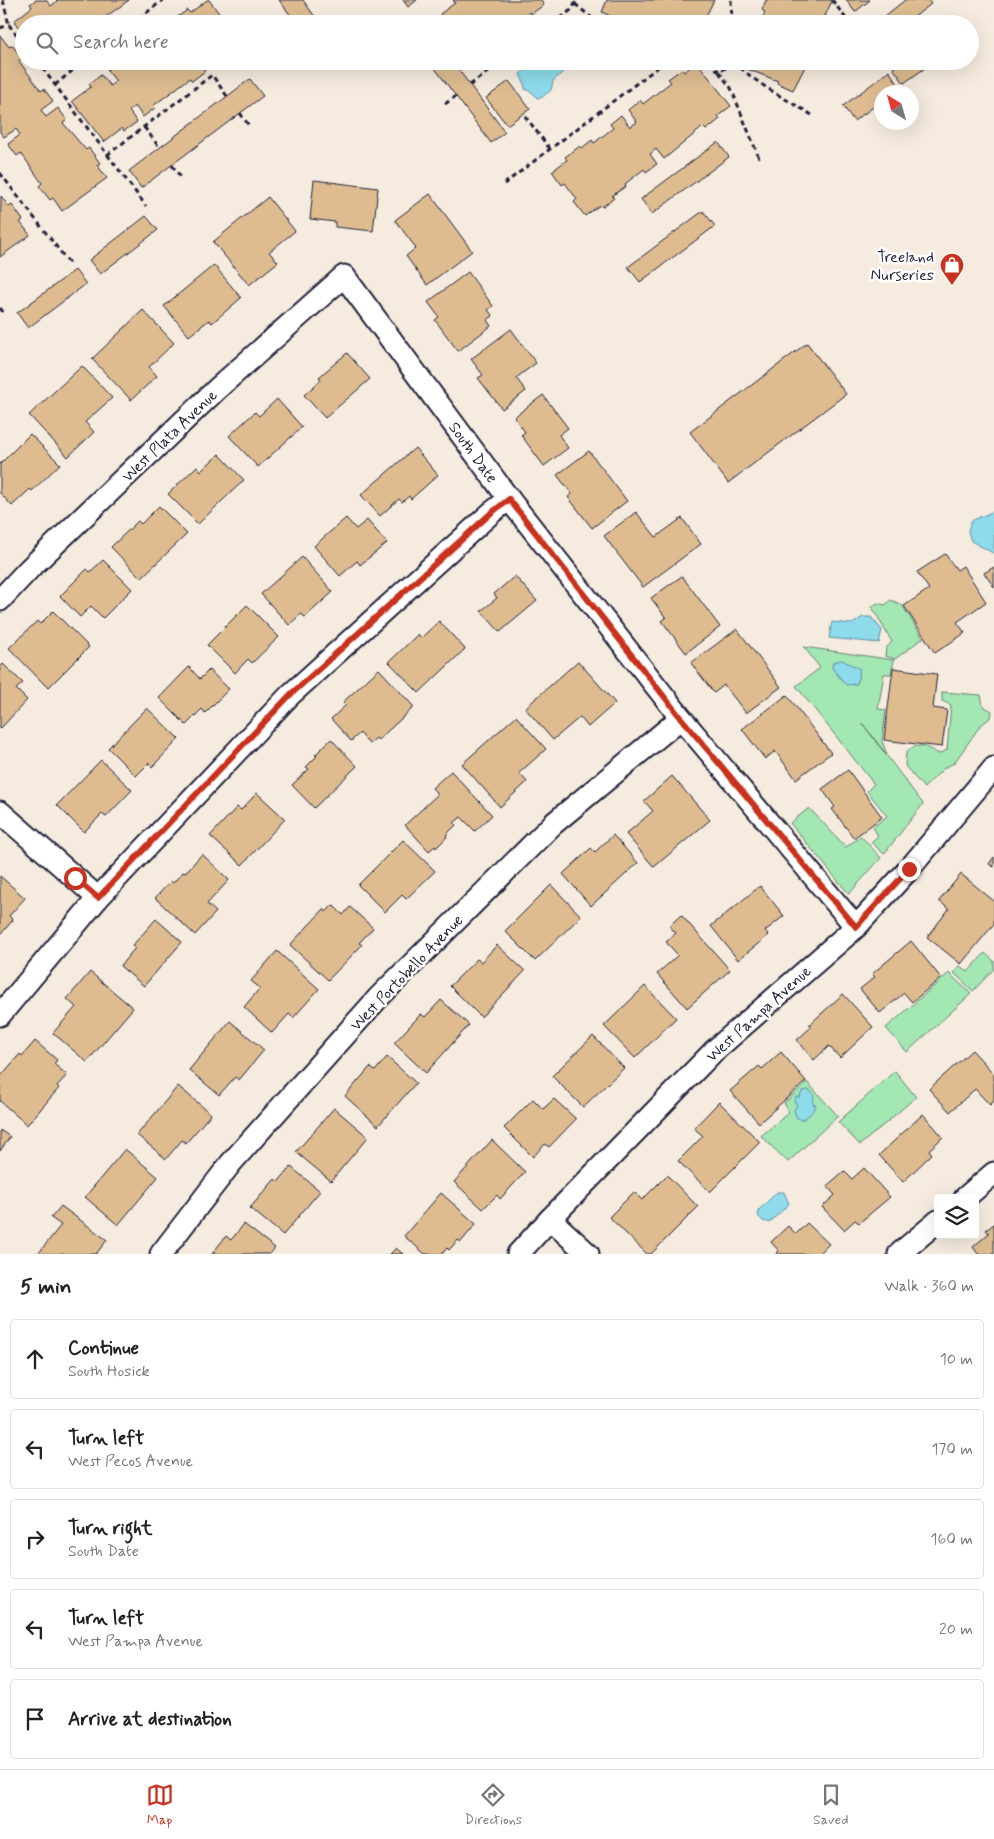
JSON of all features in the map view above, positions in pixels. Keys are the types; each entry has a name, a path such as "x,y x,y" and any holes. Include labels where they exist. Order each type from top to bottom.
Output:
{"street":[{"name":"South Date","path":"344,276 509,499 681,718 856,927"},
{"name":"West Plata Avenue","path":"0,600 29,568 218,388 344,276"},
{"path":"0,1015 98,898 290,695 509,499"},
{"name":"West Portobello Avenue","path":"161,1254 231,1163 379,997 553,824 681,718"},
{"name":"West Pampa Avenue","path":"518,1254 714,1051 856,927 909,869 994,768"},
{"path":"0,812 98,898"},
{"path":"970,1194 994,1174"},
{"path":"550,1219 588,1254"},
{"path":"899,1254 934,1224"}],"path":[{"path":"3,0 9,24 15,32"},
{"path":"144,15 163,0"},
{"path":"731,0 732,15"},
{"path":"832,0 843,15"},
{"path":"565,15 571,10 576,2 590,15"},
{"path":"0,28 9,24"},
{"path":"44,70 146,206"},
{"path":"55,85 73,70"},
{"path":"470,85 490,70"},
{"path":"504,184 654,70"},
{"path":"722,70 719,72 731,88 758,158"},
{"path":"744,70 755,79 815,117"},
{"path":"107,155 212,75 227,96"},
{"path":"445,104 456,96"},
{"path":"240,113 250,127"},
{"path":"525,116 550,149"},
{"path":"144,127 159,147"},
{"path":"172,164 182,179"},
{"path":"0,172 69,263"},
{"path":"0,308 3,312"}],"green space":[{"path":"891,600 902,605 923,638 895,659 885,656 886,648 892,642 872,607 877,603 885,605"},
{"path":"804,647 894,660 891,674 884,674 878,709 886,710 882,741 887,755 862,723 923,804 884,854 871,842 878,836 873,827 887,816 867,791 874,784 796,686 820,668"},
{"path":"942,692 981,695 983,706 992,711 991,717 980,726 954,763 944,768 924,788 905,766 906,752 919,746 926,747 939,754 947,750 951,705 942,701"},
{"path":"809,808 846,847 861,836 881,858 849,894 790,823"},
{"path":"985,953 994,961 994,969 973,991 954,973 960,966 968,972"},
{"path":"949,973 971,994 907,1052 886,1028"},
{"path":"895,1071 916,1097 860,1145 838,1122"},
{"path":"807,1082 838,1116 788,1162 761,1136 789,1112 784,1103"}],"water":[{"path":"525,70 565,70 553,81 551,90 541,98 537,98 532,92 525,89 520,74"},
{"path":"994,511 993,553 971,541 968,531 971,521"},
{"path":"863,617 871,617 882,630 879,643 829,638 832,622 852,624"},
{"path":"842,660 860,669 857,684 846,685 832,668 833,662"},
{"path":"808,1090 813,1094 813,1104 816,1105 806,1118 801,1120 796,1117 794,1110 797,1105 794,1101 796,1097 800,1097 802,1091"},
{"path":"777,1192 784,1192 789,1204 769,1223 764,1222 758,1216 758,1211"}],"building":[{"path":"36,0 46,0 51,6 56,0 129,0 108,15 22,15 32,7 30,4"},
{"path":"209,0 220,15 180,15 187,10 190,13"},
{"path":"279,0 303,0 314,15 290,15"},
{"path":"403,0 417,0 408,7"},
{"path":"453,0 541,0 544,5 531,14 529,12 525,15 441,15 455,3"},
{"path":"607,0 714,0 706,15 608,15 602,12"},
{"path":"766,0 832,1 825,15 764,15 765,12 762,10"},
{"path":"846,0 870,0 855,12"},
{"path":"905,0 928,0 931,4 917,15 886,15"},
{"path":"0,35 9,47 12,45 15,49 15,70 26,70 41,91 44,89 53,101 41,110 46,117 58,108 67,120 63,123 86,150 89,148 100,163 97,165 107,178 62,211 53,198 50,200 39,186 42,183 21,153 17,156 8,144 20,135 16,129 4,137 0,132"},
{"path":"107,70 205,71 192,81 190,78 153,106 155,108 143,117 135,106 129,111 137,122 124,131 122,128 104,142 72,101 91,87 89,84 101,75 110,86 116,81"},
{"path":"436,70 459,70 505,132 491,143"},
{"path":"681,70 684,72 687,70 703,70 731,106 718,116 720,119 706,130 703,127 664,159 656,149 650,154 657,164 646,172 644,169 612,196 614,198 585,216 574,202 577,199 565,183 562,185 552,171 567,160 565,157 580,146 582,148 592,140 594,143 613,128 610,124 621,115 630,127 637,122 628,110 640,100 643,104 671,82 668,79"},
{"path":"750,70 803,70 793,90 777,83 778,81"},
{"path":"894,70 922,70 904,83"},
{"path":"889,71 899,85 874,85 874,107 854,121 843,106"},
{"path":"250,79 263,96 141,188 129,171"},
{"path":"509,81 530,109 507,125 486,98"},
{"path":"718,142 729,157 652,214 641,199"},
{"path":"314,180 378,188 373,231 335,227 335,222 310,219"},
{"path":"430,194 472,251 427,285 406,256 416,248 395,220"},
{"path":"1,196 9,207 12,205 23,220 20,222 30,235 0,257"},
{"path":"268,197 295,231 269,252 278,262 249,285 213,242"},
{"path":"703,211 715,226 640,282 628,267"},
{"path":"146,216 158,230 100,274 89,260"},
{"path":"214,265 241,298 212,323 209,320 189,336 164,306"},
{"path":"75,270 86,284 28,328 17,313"},
{"path":"468,272 493,306 488,310 493,316 487,320 491,326 458,351 435,320 439,317 428,302"},
{"path":"143,310 174,343 149,367 157,376 131,400 92,359"},
{"path":"511,329 536,363 516,378 526,391 502,409 478,378 483,375 471,359"},
{"path":"807,343 846,394 728,483 690,432"},
{"path":"347,353 370,379 325,418 304,395 321,380 319,377"},
{"path":"82,366 112,398 85,422 94,432 68,457 29,415"},
{"path":"543,395 568,428 559,435 568,448 544,466 521,435 525,432 514,417"},
{"path":"277,399 302,427 258,467 229,436 255,412 259,416"},
{"path":"30,434 60,464 32,491 30,489 12,506 0,493 0,464"},
{"path":"415,448 438,475 411,499 409,496 402,502 399,499 380,516 361,495"},
{"path":"589,451 627,501 592,528 568,497 572,494 557,475"},
{"path":"219,454 244,480 198,524 168,494 197,466 201,471"},
{"path":"159,506 187,534 141,578 111,547 138,521 141,524"},
{"path":"636,512 656,537 682,518 701,544 643,587 604,536"},
{"path":"346,518 356,529 367,520 387,543 360,565 357,561 340,576 314,546"},
{"path":"945,554 957,570 963,566 986,602 957,622 965,633 935,653 904,606 929,589 917,572"},
{"path":"302,557 333,592 305,617 301,614 289,625 261,594"},
{"path":"103,560 132,589 103,618 91,606 80,617 60,596 87,569 90,572"},
{"path":"994,567 994,587 984,573"},
{"path":"515,576 537,601 500,632 481,611 497,598 494,594"},
{"path":"682,576 720,627 686,653 662,621 666,618 651,598"},
{"path":"247,605 279,637 252,663 248,659 235,673 207,645"},
{"path":"53,611 89,647 48,688 9,648 37,621 40,624"},
{"path":"439,621 465,649 419,693 389,662 418,634 421,638"},
{"path":"737,629 781,687 746,713 724,685 714,693 691,663"},
{"path":"578,661 615,703 588,727 580,717 553,740 525,708"},
{"path":"3,664 23,683 16,689 27,700 0,729 0,668"},
{"path":"189,667 200,679 209,670 229,689 205,713 202,709 186,725 159,698"},
{"path":"893,668 937,674 933,708 947,710 942,747 884,740"},
{"path":"379,669 414,707 378,740 376,738 369,744 360,733 351,741 331,719 346,705 343,702"},
{"path":"787,695 831,753 796,779 775,751 765,759 742,729"},
{"path":"147,708 179,739 152,767 149,763 136,776 108,748"},
{"path":"516,716 546,749 519,773 527,782 500,807 462,764"},
{"path":"331,739 357,766 314,808 292,785 309,769 306,767"},
{"path":"101,760 132,790 106,817 102,814 84,832 57,805"},
{"path":"848,770 882,817 854,838 832,809 835,807 822,789"},
{"path":"451,771 492,815 475,831 461,817 454,823 456,825 446,835 447,837 436,848 435,846 429,851 405,825 438,794 432,788"},
{"path":"672,776 710,820 654,867 626,834 653,811 644,801"},
{"path":"257,793 285,819 242,865 210,836 237,807 241,810"},
{"path":"613,835 638,863 591,906 563,874 591,848 595,852"},
{"path":"403,840 435,871 406,899 402,895 385,912 358,885"},
{"path":"202,854 229,880 207,904 216,912 195,935 155,898 171,881 173,883 183,872 185,873"},
{"path":"994,857 994,867 989,864"},
{"path":"961,874 994,901 994,924 961,964 927,937 949,909 939,901"},
{"path":"0,876 25,898 9,916 13,920 0,935"},
{"path":"551,885 581,916 535,961 505,931"},
{"path":"760,886 784,916 765,931 769,935 738,960 711,926"},
{"path":"333,905 343,915 350,907 373,928 359,943 362,945 328,980 290,945 324,909 326,912"},
{"path":"681,915 730,970 687,1008 657,974 678,955 666,942 676,933 669,926"},
{"path":"156,919 182,942 144,986 120,966 135,948 132,946"},
{"path":"911,941 941,978 912,1002 904,993 880,1013 860,989 875,977 872,974"},
{"path":"497,945 525,971 481,1017 450,986 477,959 481,962"},
{"path":"277,951 319,989 293,1018 289,1014 272,1033 244,1007 260,988 251,981"},
{"path":"90,972 133,1008 87,1062 53,1033 76,1007 67,999"},
{"path":"645,986 676,1018 635,1058 604,1026"},
{"path":"843,994 873,1027 840,1058 829,1046 814,1060 797,1040 811,1027 809,1025"},
{"path":"441,1000 469,1025 426,1073 394,1043 421,1014 425,1017"},
{"path":"230,1021 264,1050 239,1080 235,1077 219,1095 189,1070"},
{"path":"593,1036 624,1068 583,1107 552,1076"},
{"path":"35,1041 57,1060 54,1064 67,1075 57,1086 59,1088 27,1125 0,1101 0,1077 20,1054 22,1056"},
{"path":"972,1050 994,1074 994,1101 990,1105 975,1089 950,1112 929,1089"},
{"path":"781,1052 806,1081 759,1123 730,1091 759,1066 762,1069"},
{"path":"387,1057 416,1083 378,1126 345,1096 370,1067 375,1071"},
{"path":"178,1086 211,1114 186,1143 182,1140 166,1159 137,1135"},
{"path":"533,1099 543,1109 554,1099 576,1119 549,1147 545,1144 533,1157 504,1128"},
{"path":"719,1102 760,1142 710,1192 678,1161 703,1136 694,1128"},
{"path":"334,1108 368,1137 331,1181 296,1152"},
{"path":"923,1114 943,1137 929,1150 932,1154 903,1182 879,1155"},
{"path":"0,1130 10,1137 0,1151"},
{"path":"492,1140 525,1172 500,1199 497,1195 483,1209 454,1182"},
{"path":"125,1149 158,1177 118,1225 85,1197"},
{"path":"291,1167 320,1191 283,1235 250,1208 275,1179 278,1182"},
{"path":"864,1168 890,1197 859,1223 855,1220 844,1230 822,1207 835,1195 827,1186 844,1171 852,1179"},
{"path":"667,1175 698,1207 651,1254 647,1254 609,1217 634,1192 642,1200"},
{"path":"441,1193 476,1224 461,1242 458,1240 449,1250 447,1248 442,1254 425,1254 404,1236"},
{"path":"61,1206 107,1240 96,1254 38,1254 61,1225 51,1218"},
{"path":"807,1223 829,1244 819,1254 776,1254 779,1251 771,1242 788,1226 796,1234"},
{"path":"244,1224 275,1248 270,1254 212,1254 226,1236 231,1240"},
{"path":"994,1224 994,1254 978,1254 973,1247 989,1233 986,1230"},
{"path":"396,1248 403,1254 390,1254"}],"place":[{"name":"Treeland Nurseries","path":"952,286"}],"route":[{"path":"75,878 98,898 290,695 509,499 681,718 856,927 909,869"}]}
